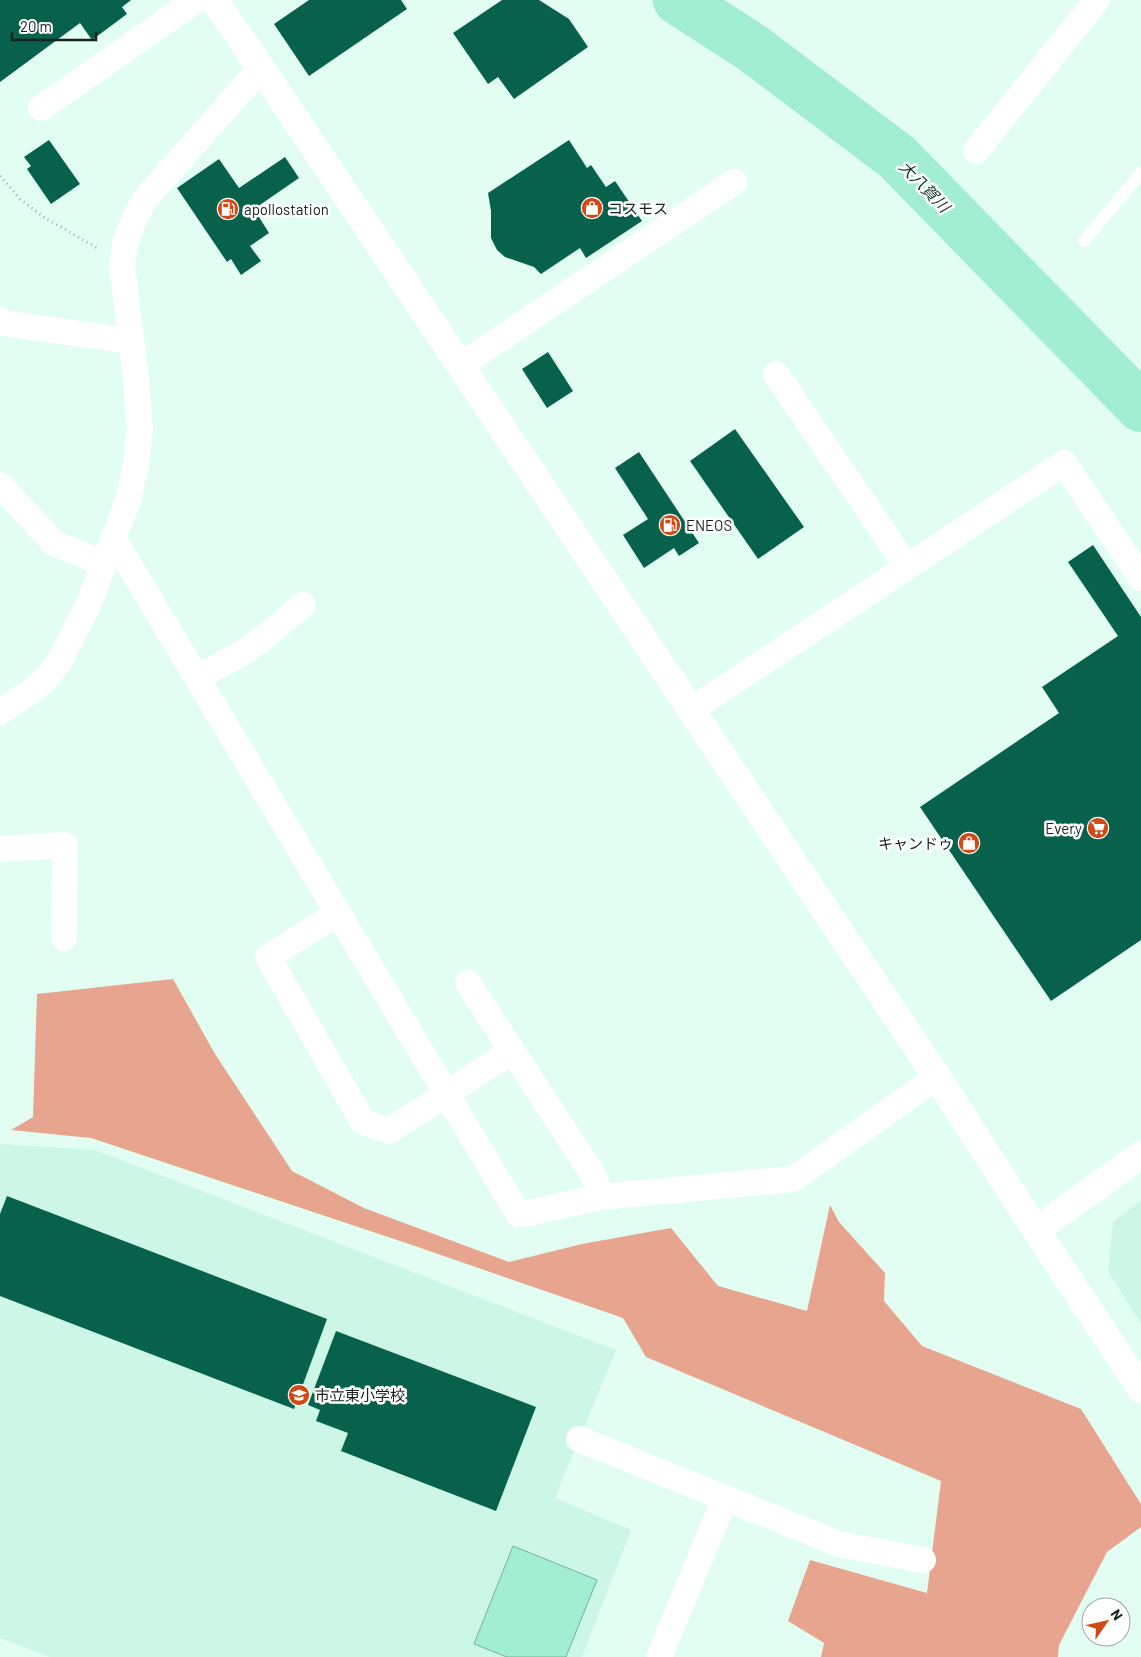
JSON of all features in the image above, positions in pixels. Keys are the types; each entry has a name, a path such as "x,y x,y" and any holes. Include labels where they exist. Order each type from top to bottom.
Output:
{"street":[{"path":"41,108 196,0"},
{"path":"214,0 461,365 937,1077 1141,1389"},
{"path":"976,151 1098,0"},
{"path":"0,712 33,690 47,678 59,662 89,603 129,498 137,458 140,429 122,265 126,243 136,215 145,199 261,68"},
{"path":"461,365 734,182"},
{"path":"1,324 131,341"},
{"path":"776,374 907,567"},
{"path":"691,710 1064,462 1141,578"},
{"path":"0,485 55,544 104,563"},
{"path":"113,538 519,1215 600,1198 792,1179 937,1077"},
{"path":"197,678 258,642 302,605"},
{"path":"0,849 65,845 64,938"},
{"path":"338,913 268,957 363,1122 389,1131 503,1057 514,1054"},
{"path":"468,983 594,1176 600,1198"},
{"path":"1036,1230 1141,1155"},
{"path":"579,1439 839,1544 923,1560"},
{"path":"659,1657 725,1498"}],"lane":[{"path":"1084,241 1141,173"}],"path":[{"path":"0,176 20,199 45,218 92,246 123,257"}],"shaded area":[{"path":"173,979 215,1054 292,1171 364,1208 509,1262 582,1244 671,1228 718,1286 807,1311 830,1205 839,1222 885,1273 884,1301 922,1346 1081,1409 1141,1504 1141,1527 1107,1552 1084,1597 1081,1597 1081,1602 1059,1645 1058,1657 821,1657 824,1643 788,1621 810,1560 927,1593 941,1481 646,1357 623,1318 409,1244 91,1138 11,1130 33,1117 37,994"},
{"name":"市立東小学校","path":"0,1144 95,1150 616,1350 555,1498 631,1530 582,1657 50,1657 0,1638"},
{"path":"1141,1200 1141,1324 1108,1271 1113,1222"},
{"path":"513,1546 597,1580 566,1657 507,1657 474,1644"}],"building":[{"path":"0,0 131,0 122,7 127,14 92,40 80,23 0,82"},
{"path":"309,0 401,0 407,9 309,76 274,24"},
{"path":"502,0 539,0 569,19 588,47 514,99 498,77 488,84 453,33"},
{"path":"49,140 80,184 51,204 27,169 31,166 24,157"},
{"path":"569,140 587,168 591,165 606,187 615,181 642,221 586,258 580,248 541,274 534,267 505,257 497,250 491,238 491,211 488,193"},
{"path":"285,157 299,178 254,209 269,233 250,246 261,261 241,275 231,259 227,262 177,188 219,159 239,188"},
{"path":"548,352 573,391 547,408 522,369"},
{"path":"735,429 804,527 758,559 690,461"},
{"path":"639,452 699,543 679,556 674,548 644,568 623,535 648,519 615,468"},
{"path":"1093,545 1141,617 1141,940 1051,1001 920,807 1059,713 1042,687 1118,636 1068,562"},
{"path":"7,1196 327,1319 294,1409 0,1296 0,1214"},
{"path":"336,1331 536,1407 496,1511 341,1451 348,1433 316,1421 320,1410 308,1405"}],"waterway":[{"name":"大八賀川","path":"678,0 751,47 897,157 1141,407"}],"place":[{"name":"コスモス","path":"592,208"},
{"name":"apollostation","path":"228,209"},
{"name":"ENEOS","path":"670,525"},
{"name":"Every","path":"1098,828"},
{"name":"キャンドゥ","path":"969,843"},
{"name":"市立東小学校","path":"299,1395"}]}
